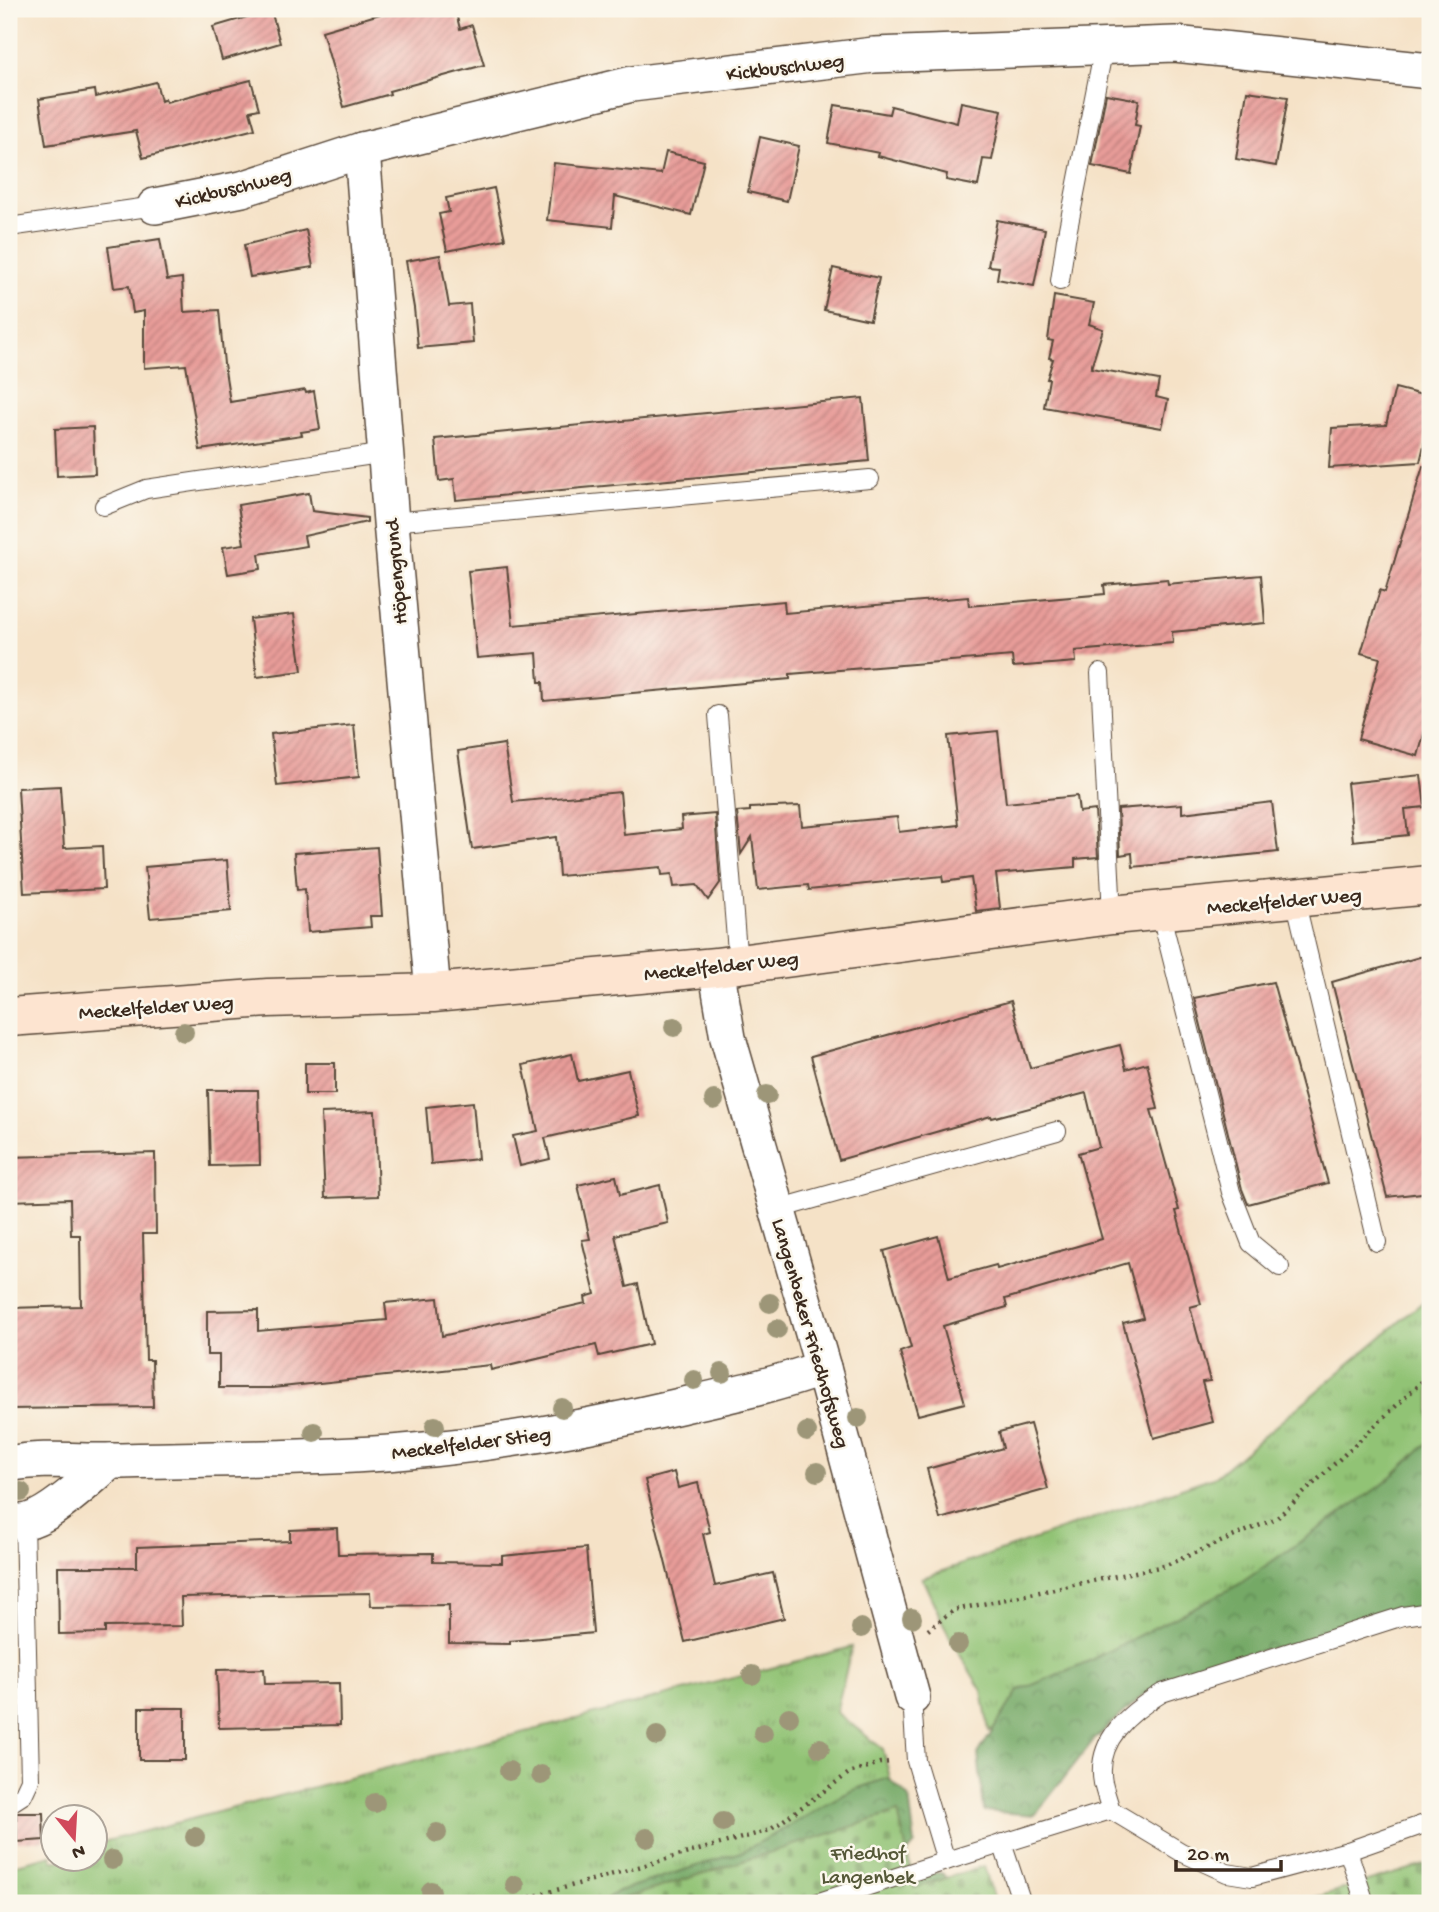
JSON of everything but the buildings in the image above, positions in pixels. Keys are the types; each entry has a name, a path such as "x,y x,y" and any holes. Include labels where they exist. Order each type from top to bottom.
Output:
{"main road":[{"name":"Meckelfelder Weg","path":"9,1017 268,998 433,993 727,966 1112,915 1430,885"}],"street":[{"name":"Kickbuschweg","path":"155,206 242,189 362,150 632,84 874,55 1175,44 1430,71"},
{"name":"Höpengrund","path":"362,150 391,522 433,993"},
{"name":"Langenbeker Friedhofsweg","path":"727,966 729,1038 823,1368 912,1697"},
{"name":"Meckelfelder Stieg","path":"9,1464 27,1461 356,1455 544,1434 624,1419 779,1383 823,1368"},
{"path":"16,1520 39,1518 111,1461"}],"lane":[{"path":"1060,281 1104,47"},
{"path":"9,227 155,206"},
{"path":"104,506 146,489 386,453"},
{"path":"391,522 870,479"},
{"path":"1100,673 1112,915"},
{"path":"718,715 727,966"},
{"path":"1295,899 1377,1242"},
{"path":"1160,911 1231,1192 1251,1243 1280,1267"},
{"path":"778,1209 1057,1131"},
{"path":"9,1804 23,1795 30,1780 16,1520"},
{"path":"1430,1612 1403,1616 1162,1693 1136,1709 1120,1724 1108,1745 1102,1765 1103,1782 1111,1810 1181,1852 1227,1873 1252,1877 1348,1851 1430,1822"},
{"path":"912,1697 916,1761 946,1861"},
{"path":"816,1903 1111,1810"},
{"path":"1002,1843 1021,1903"},
{"path":"1348,1851 1364,1903"}],"path":[{"path":"900,1651 954,1610 1164,1566 1277,1518 1430,1374"},
{"path":"510,1903 770,1830 849,1773 880,1763 916,1761"}],"green space":[{"path":"1430,1296 1430,1465 1289,1583 989,1731 982,1691 951,1640 922,1578 1216,1476"},
{"path":"1430,1440 1430,1628 1401,1623 1260,1651 1142,1696 1093,1741 1035,1815 984,1811 978,1754 1018,1691 1089,1661 1238,1585 1386,1482"},
{"path":"852,1647 836,1712 883,1749 898,1812 610,1903 9,1903 9,1866 38,1859 38,1874 108,1874 108,1841"},
{"name":"Friedhof Langenbek","path":"888,1778 909,1797 915,1844 891,1872 942,1873 969,1903 600,1903 618,1891 744,1851 853,1790"},
{"name":"Friedhof Langenbek","path":"898,1812 915,1888 984,1866 995,1903 610,1903"},
{"path":"1430,1863 1430,1903 1297,1903"}]}
